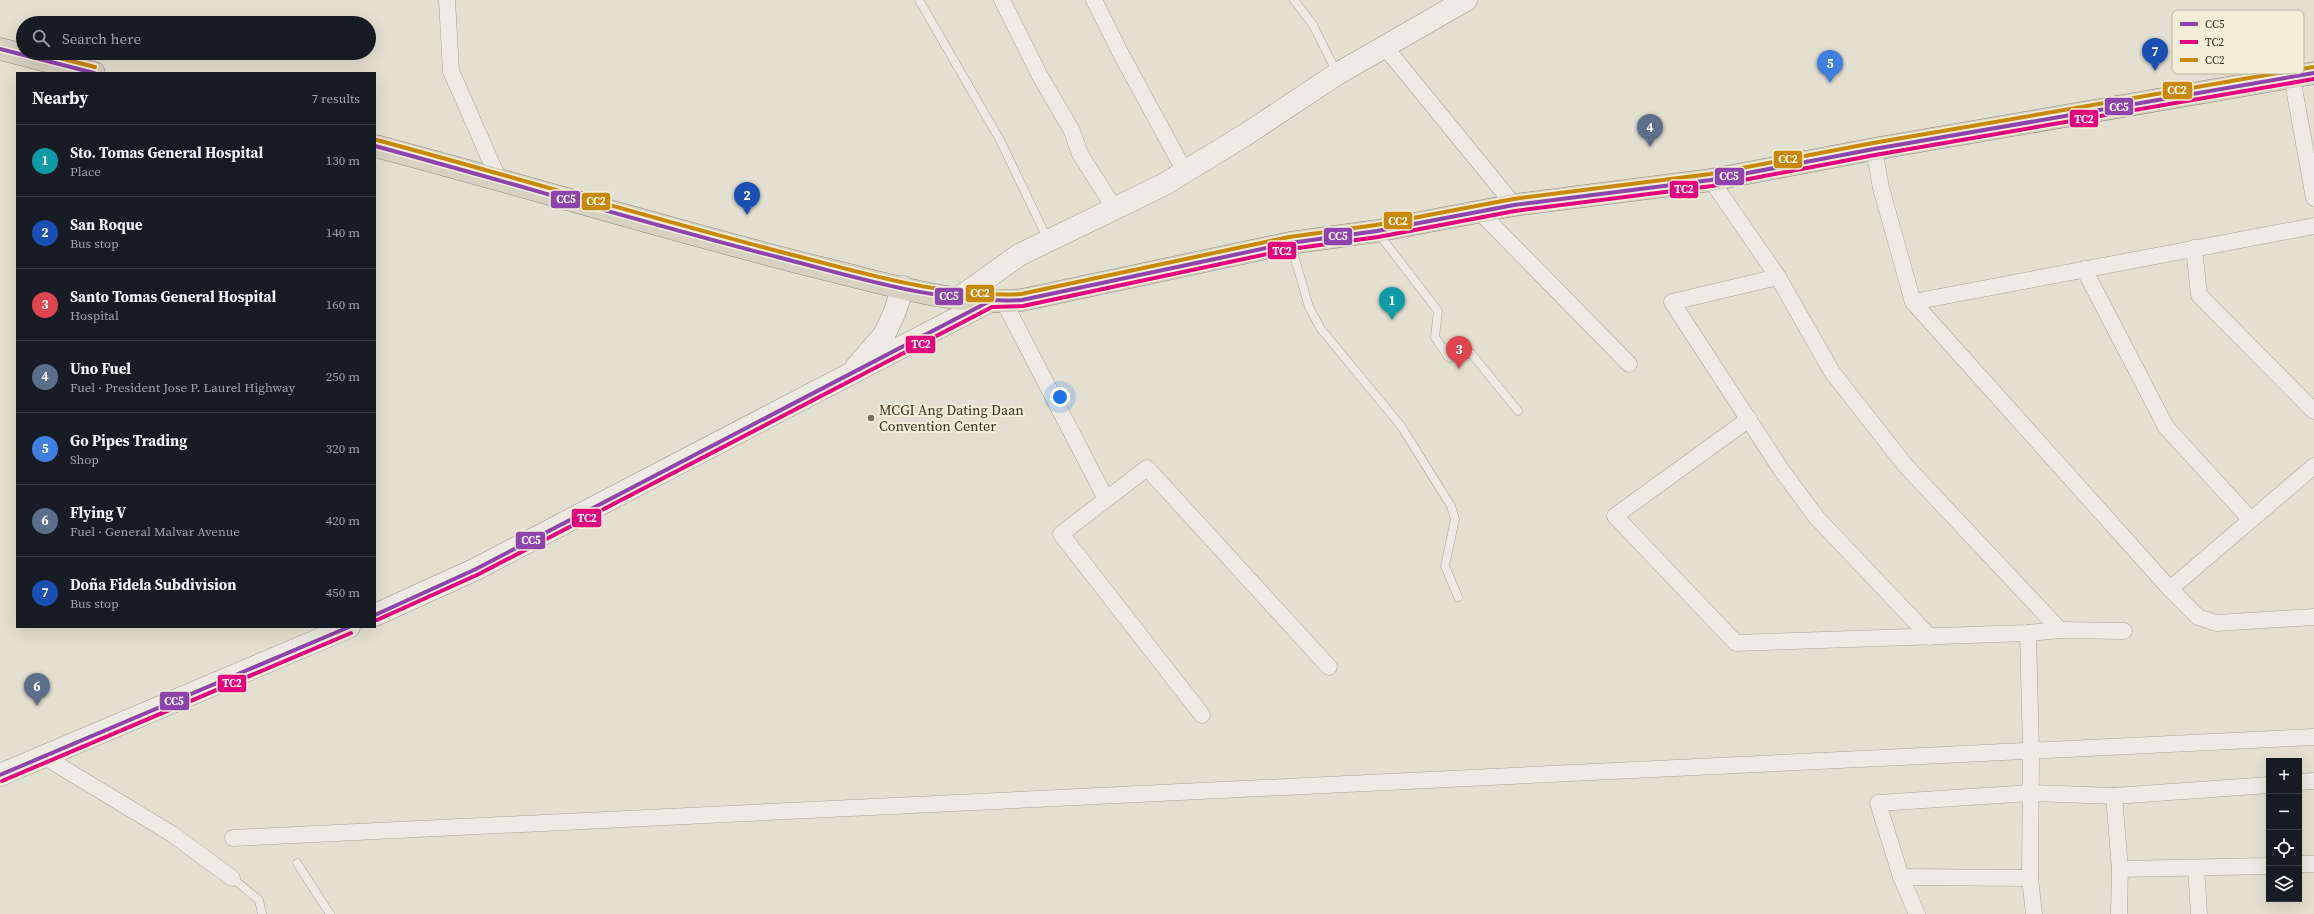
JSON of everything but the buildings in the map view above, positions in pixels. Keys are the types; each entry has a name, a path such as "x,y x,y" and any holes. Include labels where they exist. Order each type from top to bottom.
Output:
{"highway":[{"path":"0,49 16,53"},
{"path":"43,60 90,72"},
{"path":"376,146 498,178 786,259 903,287 959,298 997,301 1022,300 1290,243 1377,231 1514,205 1710,180 1874,149 2314,73"}],"main road":[{"path":"959,298 1019,254 1115,209 1185,172 1245,135 1337,74 1466,0"},
{"path":"849,375 884,334 894,314 903,287"},
{"path":"376,615 476,569 849,375 997,301"},
{"path":"0,775 345,628"}],"street":[{"path":"447,0 451,71 498,178"},
{"path":"1002,0 1040,76 1072,131 1080,154 1115,209"},
{"path":"1094,0 1121,54 1185,172"},
{"path":"1385,46 1514,205"},
{"path":"2292,77 2314,198"},
{"path":"1874,149 1881,188 1913,302 2170,589 2198,617 2216,623 2314,618"},
{"path":"1710,180 1778,277 1832,372 1905,465 2060,630"},
{"path":"1479,211 1629,364"},
{"path":"1913,302 2314,226"},
{"path":"2194,248 2199,295 2314,411"},
{"path":"2084,269 2166,427 2251,520"},
{"path":"1778,277 1672,302 1780,468 1816,518 1930,637"},
{"path":"997,301 1106,499"},
{"path":"1748,419 1615,516 1736,643 1930,637 2028,633 2060,630 2124,631"},
{"path":"2170,589 2314,466"},
{"path":"1202,715 1061,534 1147,468 1329,667"},
{"path":"2028,633 2031,752 2030,878 2034,914"},
{"path":"232,838 2031,752 2314,737"},
{"path":"43,756 172,834 232,878"},
{"path":"2302,782 2314,781"},
{"path":"1917,914 1901,877 1878,803 2030,793 2114,796 2266,785"},
{"path":"2114,796 2120,869 2119,914"},
{"path":"2302,864 2314,864"},
{"path":"2120,869 2266,866"},
{"path":"2196,868 2199,914"},
{"path":"1901,877 2030,878"}],"lane":[{"path":"919,0 1000,140 1048,241"},
{"path":"1294,0 1312,25 1337,74"},
{"path":"1377,231 1438,311 1435,337 1449,358 1471,353 1518,411"},
{"path":"1290,243 1309,307 1321,328 1401,426 1451,506 1454,519 1445,566 1458,597"},
{"path":"297,863 330,914"},
{"path":"232,878 259,900 262,914"}],"transit line":[{"name":"CC5","path":"0,49 16,53"},
{"name":"CC5","path":"43,60 90,72"},
{"name":"CC2","path":"68,60 95,67"},
{"name":"CC2","path":"2304,69 2313,67"},
{"name":"CC5","path":"376,146 682,232 873,282 932,294 962,298 1022,300 1290,243 1377,231 1514,205 1711,180 1874,149 2314,73"},
{"name":"CC2","path":"377,140 789,254 904,283 962,292 1021,294 1289,237 1376,225 1513,199 1710,174 1873,143 2272,74"},
{"name":"TC2","path":"377,620 479,574 992,307 1023,306 1291,249 1378,237 1515,211 1712,186 1875,155 2314,79"},
{"name":"CC5","path":"376,615 476,569 990,301"},
{"name":"CC5","path":"0,775 347,628"},
{"name":"TC2","path":"2,781 351,633"}],"place":[{"name":"Doña Fidela Subdivision","path":"2155,71"},
{"name":"Go Pipes Trading","path":"1830,83"},
{"name":"Uno Fuel","path":"1650,147"},
{"name":"San Roque","path":"747,215"},
{"name":"Sto. Tomas General Hospital","path":"1392,320"},
{"name":"Santo Tomas General Hospital","path":"1459,369"},
{"name":"MCGI Ang Dating Daan Convention Center","path":"871,418"},
{"name":"Flying V","path":"37,706"}]}
